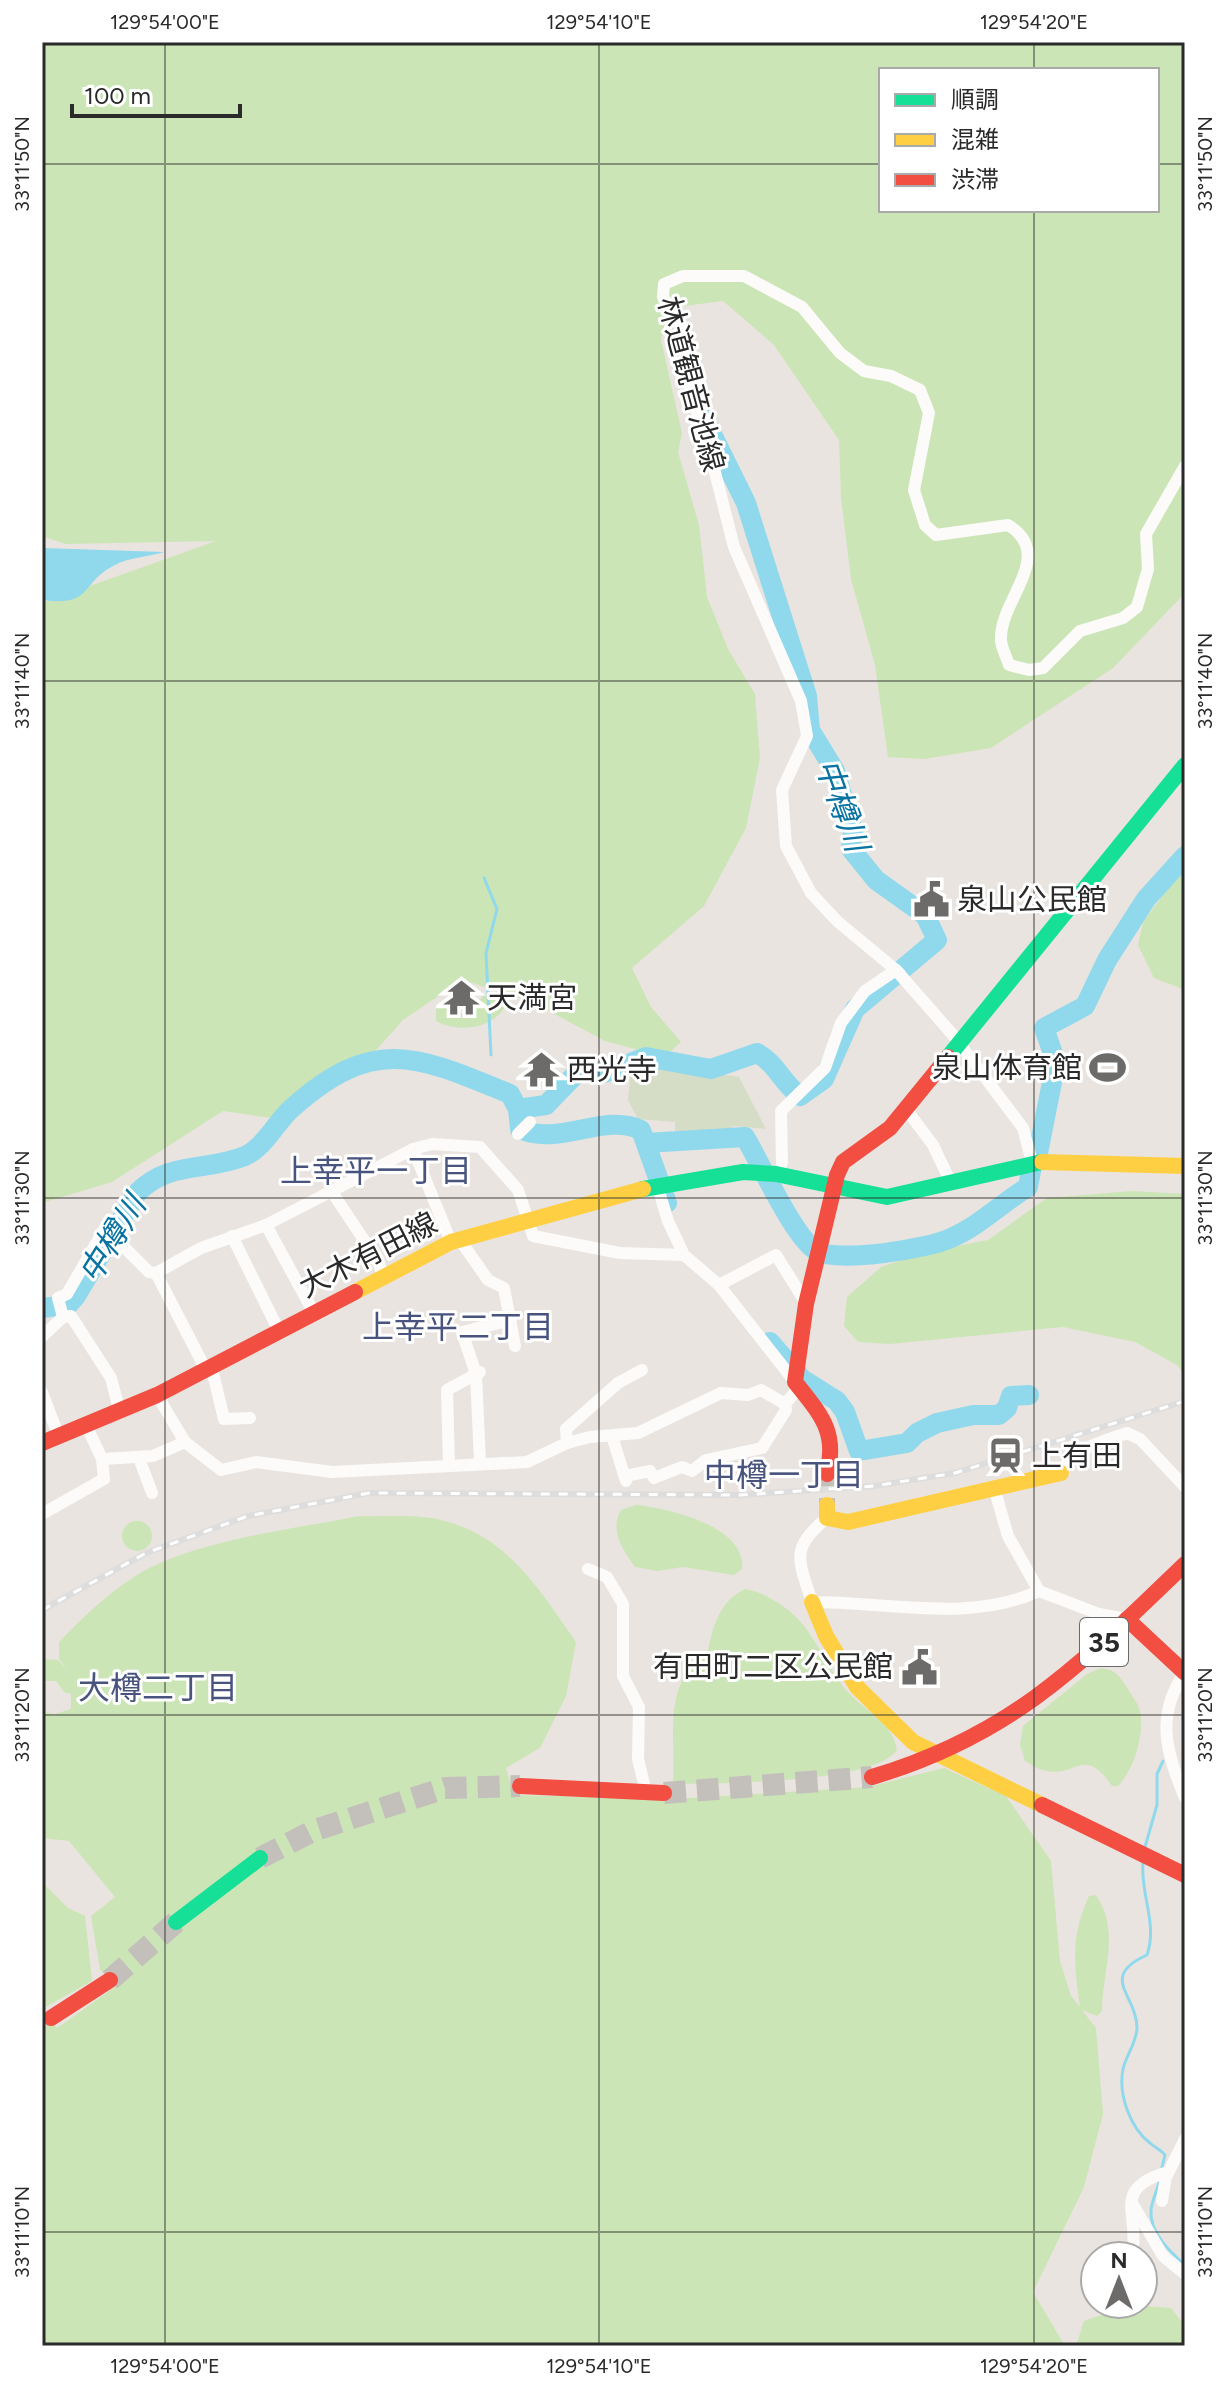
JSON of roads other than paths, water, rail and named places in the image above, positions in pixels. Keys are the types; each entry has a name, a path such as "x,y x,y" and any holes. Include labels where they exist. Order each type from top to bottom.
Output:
{"main road":[{"path":"827,1474 833,1451 825,1421 797,1385 806,1303 843,1162 890,1128 1185,765"},
{"name":"大木有田線","path":"42,1443 87,1427 157,1395 455,1241 528,1218 657,1185 743,1172 776,1174 887,1197 1032,1162 1185,1166"},
{"path":"827,1511 848,1522 995,1491 1061,1473"},
{"name":"35","path":"872,1777 947,1752 1019,1714 1079,1667 1185,1564"},
{"path":"812,1602 826,1636 857,1687 913,1742 1185,1875"},
{"path":"1127,1619 1185,1672"},
{"path":"520,1786 664,1793"},
{"path":"176,1922 260,1858"},
{"path":"51,2018 110,1980"}],"street":[{"name":"林道観音池線","path":"960,1043 896,970 837,921 811,893 786,846 782,790 807,736 801,701 734,547 706,437 691,396 683,328 663,297 664,284 683,276 744,276 802,307 840,353 864,371 891,376 920,390 929,413 914,490 925,525 936,535 948,535 1008,525 1022,533 1030,557 1001,640 1009,665 1029,670 1043,668 1080,631 1123,618 1137,607 1148,569 1146,534 1171,496 1185,466"},
{"path":"782,1163 781,1111 825,1068 841,1023 865,991 896,970 960,1043 1023,1128 1032,1162"},
{"path":"906,1109 933,1145 951,1183"},
{"path":"518,1134 530,1122"},
{"path":"42,1337 61,1311 58,1298 67,1294 106,1229 149,1272 156,1273 201,1248 266,1225 379,1164 413,1149 445,1144 480,1147 518,1190 533,1236 620,1253 684,1255"},
{"path":"413,1149 455,1241 488,1280 504,1288 515,1346"},
{"path":"612,1436 626,1478 650,1471 654,1478 679,1465 692,1471 706,1460 762,1448 786,1410 785,1404 797,1385 722,1282 684,1255 668,1221 657,1185"},
{"path":"332,1192 373,1251 383,1276"},
{"path":"266,1225 314,1313"},
{"path":"232,1236 279,1331"},
{"path":"722,1282 776,1255 806,1303"},
{"path":"156,1273 208,1367 224,1419 250,1418"},
{"path":"61,1311 71,1316 111,1378 120,1413"},
{"path":"480,1462 479,1373 462,1332 511,1320"},
{"path":"567,1443 566,1429 618,1383 642,1370"},
{"path":"449,1465 447,1390 479,1373"},
{"path":"157,1395 185,1442 221,1470 256,1462 332,1472 480,1462 527,1462 567,1443 638,1433 721,1393 748,1395 761,1390 785,1404"},
{"path":"42,1392 59,1437"},
{"path":"42,1514 104,1479 102,1459 87,1427"},
{"path":"1061,1473 1066,1462 1084,1450 1127,1433 1140,1439 1185,1487"},
{"path":"102,1459 139,1458 170,1451 185,1442"},
{"path":"139,1458 152,1493"},
{"path":"995,1491 1008,1536 1039,1591 1099,1614 1127,1619"},
{"path":"827,1511 802,1541 799,1552 812,1602 975,1608 1015,1602 1039,1591"},
{"path":"588,1569 607,1577 623,1604 623,1676 639,1707 638,1759 646,1792"},
{"path":"1185,1672 1171,1692 1165,1712 1172,1763 1185,1798"},
{"path":"1162,2201 1168,2172 1185,2139"},
{"path":"1135,2240 1130,2225 1131,2200 1146,2179 1168,2172"},
{"path":"1131,2200 1163,2256 1185,2274"}],"water":[{"path":"42,548 164,552 115,565 78,597 59,601 42,600"}],"waterway":[{"name":"中樽川","path":"518,1109 546,1105 577,1073 604,1073 646,1057 711,1069 757,1053 800,1096 824,1079 855,1009 937,940 925,915 876,880 851,849 853,831 835,771 810,730 807,696 746,503 704,418"},
{"path":"1038,1153 1056,1062 1044,1028 1085,1006 1107,960 1146,899 1185,856"},
{"path":"484,878 497,909 486,953 491,1055"},
{"name":"中樽川","path":"42,1308 68,1305 76,1296 137,1193 150,1183 175,1171 245,1156 259,1147 292,1108 321,1085 347,1070 372,1061 396,1059 421,1062 448,1069 510,1094 518,1109 520,1129 535,1133 550,1134 612,1125 641,1130 667,1203"},
{"path":"646,1143 745,1137 789,1217 808,1244 817,1251 844,1256 904,1250 951,1238 1028,1187 1031,1171"},
{"path":"770,1342 802,1379 837,1401 845,1412 859,1451 907,1443 917,1433 937,1423 973,1415 999,1415 1007,1408 1011,1396 1029,1395"},
{"path":"1145,1847 1157,1805 1157,1774 1163,1761"},
{"path":"1143,1862 1150,1943 1147,1955 1133,1963 1122,1979 1137,2028 1123,2069 1122,2089 1131,2120 1143,2137 1165,2155 1161,2171"},
{"path":"1160,2178 1151,2210 1153,2226 1167,2248 1185,2265"}],"tunnel":[{"path":"827,1474 827,1505"},
{"path":"664,1793 872,1777"},
{"path":"260,1858 315,1830 445,1788 520,1786"},
{"path":"110,1980 176,1922"}],"railway":[{"path":"42,1610 146,1553 248,1516 369,1493 740,1495 874,1486 955,1473 1185,1401"}],"place":[{"name":"泉山公民館","path":"931,900"},
{"name":"天満宮","path":"461,998"},
{"name":"泉山体育館","path":"1108,1068"},
{"name":"西光寺","path":"541,1070"},
{"name":"上有田","path":"1006,1456"},
{"name":"有田町二区公民館","path":"919,1667"}],"district":[{"name":"上幸平一丁目","path":"376,1171"},
{"name":"上幸平二丁目","path":"458,1327"},
{"name":"中樽一丁目","path":"784,1475"},
{"name":"大樽二丁目","path":"158,1688"}]}
